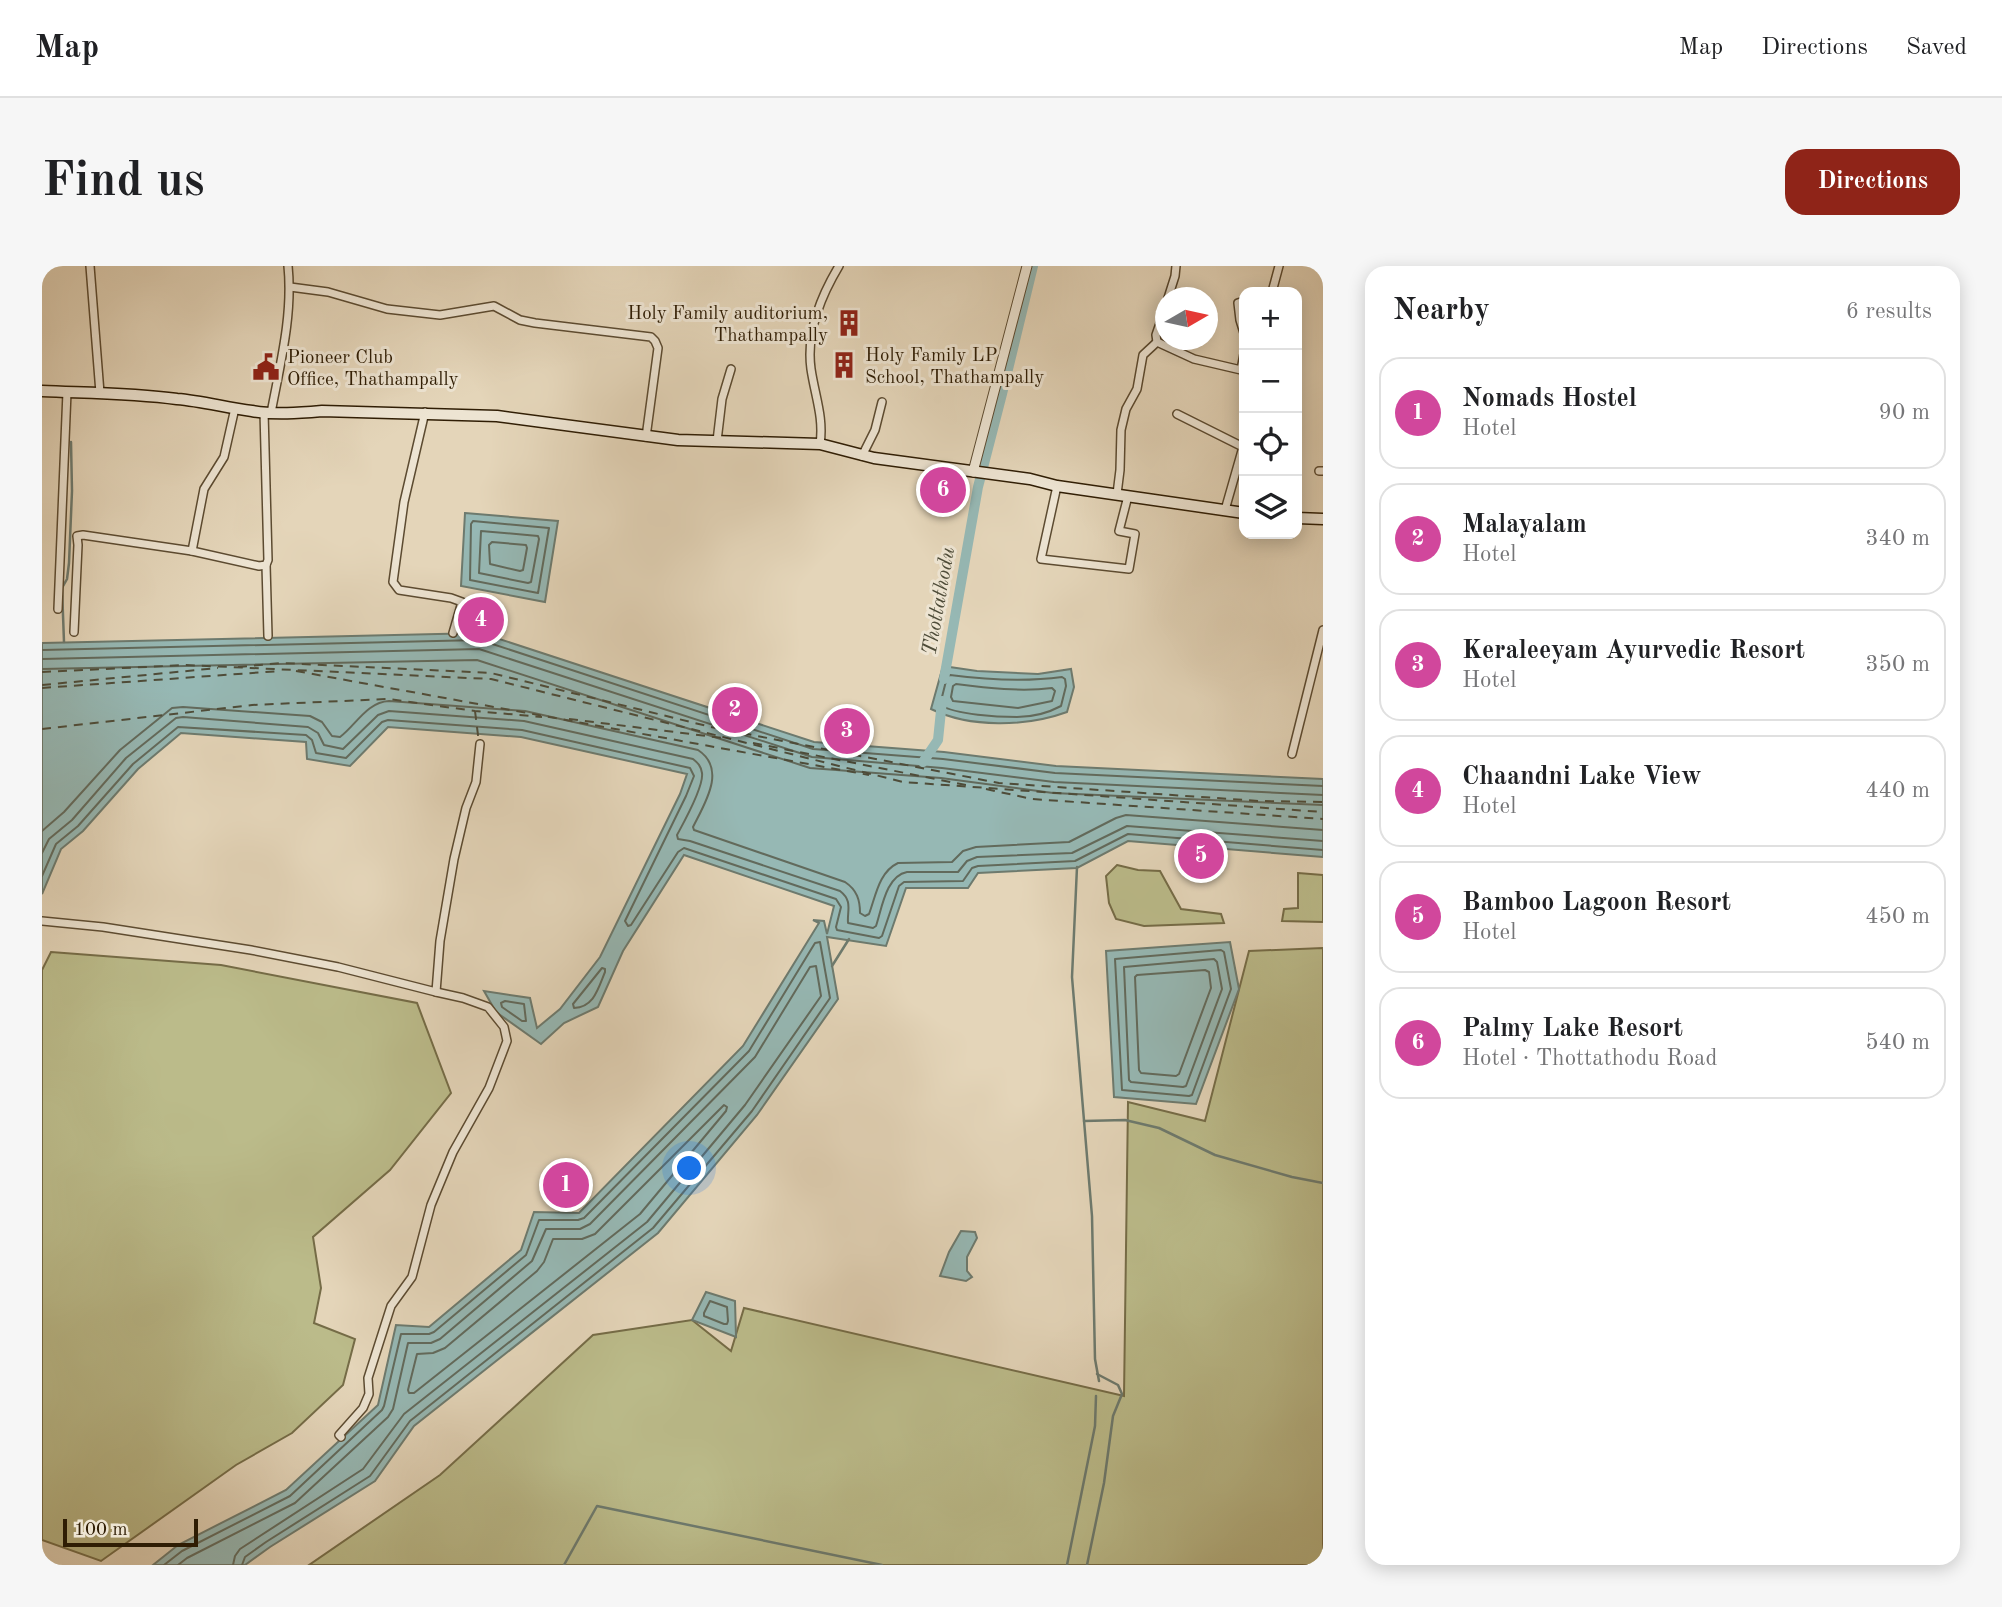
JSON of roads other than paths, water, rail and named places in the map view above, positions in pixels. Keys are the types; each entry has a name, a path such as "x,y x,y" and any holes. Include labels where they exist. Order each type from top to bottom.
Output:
{"main road":[{"path":"42,391 179,399 267,413 425,412 522,418 646,437 820,444 862,456 1239,512"},
{"path":"1302,518 1323,519"}],"street":[{"path":"90,266 100,393"},
{"path":"268,636 267,413 286,337 290,287 288,266"},
{"path":"820,444 821,416 811,368 810,343 821,300 839,266"},
{"path":"979,472 1027,266"},
{"path":"1172,287 1176,266"},
{"path":"1273,287 1279,266"},
{"path":"290,287 328,292 387,309 440,316 494,306 520,320 535,323 651,337 658,348 646,437"},
{"path":"1057,486 1041,559 1129,569 1135,534 1119,531 1122,495 1121,430 1126,409 1136,389 1143,355 1155,344"},
{"path":"1174,350 1194,359 1239,370"},
{"path":"717,441 723,398 731,369"},
{"path":"58,608 67,392"},
{"path":"862,456 875,430 882,402"},
{"path":"192,551 204,489 224,457 235,408"},
{"path":"425,412 404,502 393,582 399,590 462,602 453,633"},
{"path":"1177,414 1243,447 1225,510"},
{"path":"74,632 78,545 76,536 192,551 259,566 266,565"},
{"path":"1292,754 1323,630"},
{"path":"436,992 440,941 466,808 476,782 480,744"},
{"path":"42,921 127,930 338,967 463,998 488,1007 504,1027 507,1041 489,1088 453,1152 431,1205 412,1277 391,1306 368,1378 369,1394 363,1408 339,1435 341,1437"}],"water":[{"path":"465,513 558,521 545,602 461,586"},
{"path":"481,633 814,742 944,752 1056,766 1323,779 1323,857 1128,841 1077,868 978,873 968,888 906,888 886,946 827,937 838,999 757,1115 658,1233 414,1426 375,1481 245,1565 153,1565 178,1545 286,1490 378,1405 396,1325 429,1327 521,1250 534,1212 579,1213 743,1046 819,923 813,920 824,921 827,934 834,906 684,855 623,951 598,1007 564,1023 541,1044 496,1012 484,991 530,998 537,1028 560,1009 600,957 680,794 687,774 521,737 388,727 350,766 307,759 306,742 181,733 138,769 83,831 61,849 42,894 42,643"},
{"path":"943,666 977,671 1038,674 1071,669 1074,687 1067,712 1051,717 1016,723 963,720 931,709"},
{"path":"1230,942 1239,989 1196,1104 1114,1097 1106,951"},
{"path":"961,1231 975,1232 977,1238 967,1257 967,1271 972,1277 966,1281 940,1276"},
{"path":"706,1292 735,1301 736,1337 692,1320"}],"waterway":[{"name":"Thottathodu","path":"944,679 978,487 1033,266"},
{"path":"64,642 62,588 67,579 69,563 71,442"},
{"name":"Thottathodu","path":"923,762 938,740 942,701"},
{"path":"1077,867 1072,977 1092,1216 1095,1359 1099,1381"},
{"path":"832,966 849,939"},
{"path":"1084,1121 1125,1120 1159,1128 1215,1155 1323,1183"},
{"path":"1087,1565 1104,1483 1113,1416 1122,1394 1118,1385 1097,1374"},
{"path":"1067,1565 1095,1426 1096,1396"},
{"path":"564,1565 597,1506 882,1565"}],"place":[{"name":"Holy Family auditorium, Thathampally","path":"849,323"},
{"name":"Holy Family LP School, Thathampally","path":"844,365"},
{"name":"Pioneer Club Office, Thathampally","path":"266,367"},
{"name":"Palmy Lake Resort","path":"943,490"},
{"name":"Chaandni Lake View","path":"481,620"},
{"name":"Malayalam","path":"735,710"},
{"name":"Keraleeyam Ayurvedic Resort","path":"847,731"},
{"name":"Bamboo Lagoon Resort","path":"1201,856"},
{"name":"Nomads Hostel","path":"566,1185"}]}
